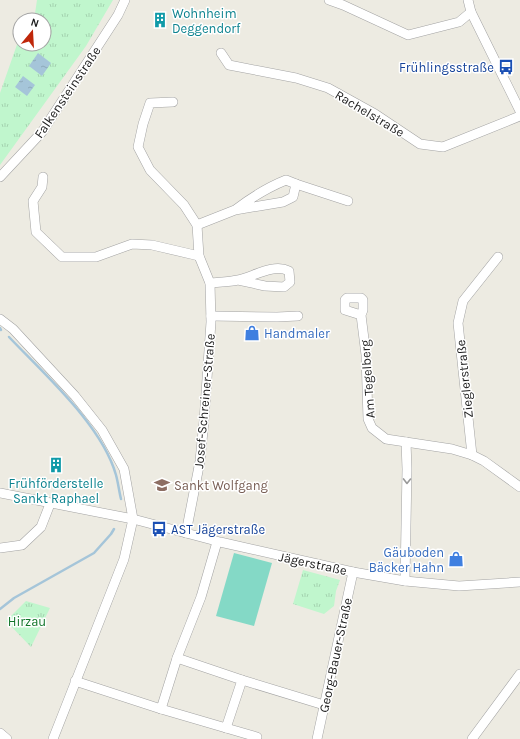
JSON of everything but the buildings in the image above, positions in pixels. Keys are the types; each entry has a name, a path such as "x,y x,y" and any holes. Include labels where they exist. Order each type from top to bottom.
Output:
{"street":[{"name":"Falkensteinstraße","path":"0,177 42,132 118,15 125,0"},
{"path":"330,0 343,4 408,35 459,22 472,12"},
{"path":"468,0 472,12 520,111"},
{"name":"Rachelstraße","path":"221,53 229,65 296,78 328,88 375,114 420,144 443,147 520,116"},
{"path":"173,102 150,103 143,124 138,147 150,170 184,205 198,225 235,210 283,202 294,198 296,184"},
{"path":"43,177 42,187 33,201 36,232 62,256 96,257 132,244 152,245 199,256"},
{"path":"235,210 254,195 286,180 348,200"},
{"name":"Josef-Schreiner-Straße","path":"186,533 200,462 211,316 210,283 199,256 198,225"},
{"name":"Zieglerstraße","path":"472,455 458,324 463,302 498,257"},
{"path":"210,283 238,280 264,271 283,268 289,271 290,282 284,287 264,286 238,280"},
{"name":"Am Tegelberg","path":"361,315 366,355 368,419 372,428 386,438 462,451 472,455"},
{"name":"Josef-Schreiner-Straße","path":"211,316 298,316"},
{"path":"0,318 13,329 70,390 102,430 124,469 134,519 124,559 53,739"},
{"path":"405,581 407,517 406,442"},
{"path":"472,455 484,461 520,487"},
{"name":"Jägerstraße","path":"0,494 134,519 217,542 353,572 405,581 459,586 520,582"},
{"path":"0,548 22,545 41,527 50,504"},
{"path":"161,709 177,658 201,597 217,542"},
{"name":"Georg-Bauer-Straße","path":"317,739 353,572"},
{"path":"177,658 324,705"},
{"path":"472,739 520,674"},
{"path":"226,728 242,680"},
{"path":"75,681 161,709 256,737"},
{"path":"0,733 7,739"}],"green space":[{"path":"37,0 113,0 86,46 0,165 0,93 14,52 52,52 52,12 35,12"},
{"path":"303,570 340,580 336,591 334,606 324,614 293,604"},
{"name":"Hirzau","path":"26,601 50,608 31,647 6,621"}],"shaded area":[{"path":"234,553 272,563 254,626 216,616"}],"water":[{"path":"38,53 51,63 42,76 29,66"},
{"path":"23,76 35,85 27,96 15,87"}],"waterway":[{"path":"9,337 55,384 85,419 109,456 116,475 121,499"},
{"path":"0,609 14,598 94,553 114,529"}],"place":[{"name":"Wohnheim Deggendorf","path":"160,20"},
{"name":"Frühlingsstraße","path":"506,67"},
{"name":"Handmaler","path":"252,333"},
{"name":"Frühförderstelle Sankt Raphael","path":"56,465"},
{"name":"Sankt Wolfgang","path":"162,485"},
{"name":"AST Jägerstraße","path":"159,529"},
{"name":"Gäuboden Bäcker Hahn","path":"456,559"}]}
